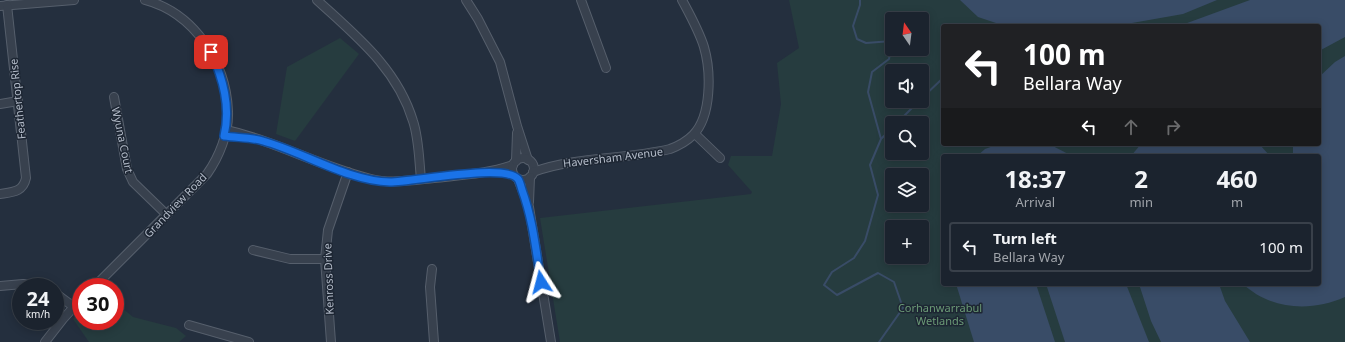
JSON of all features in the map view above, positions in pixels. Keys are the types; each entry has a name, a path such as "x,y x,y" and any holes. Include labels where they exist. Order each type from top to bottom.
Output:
{"street":[{"path":"3,6 74,0"},
{"name":"Grandview Road","path":"103,278 206,174 219,152 225,133 228,111 226,97 218,68 211,52 193,29 183,20 170,10 145,0"},
{"path":"317,0 377,56 395,82 413,122 421,179"},
{"path":"466,0 478,18 500,62 517,126 530,161 531,174 529,207 551,342"},
{"path":"580,0 606,68"},
{"path":"682,0 704,46 709,84 709,93 704,114 695,134 720,158"},
{"name":"Feathertop Rise","path":"0,194 19,191 23,187 26,178 18,101 3,6"},
{"name":"Wyuna Court","path":"114,97 127,169 133,182 167,215"},
{"path":"0,104 18,101"},
{"path":"517,126 514,163 516,177 529,207"},
{"path":"225,133 264,141 348,172 372,179 390,182 493,172 522,159 530,161"},
{"name":"Haversham Avenue","path":"530,161 553,164 658,152 681,144 695,134"},
{"name":"Haversham Avenue","path":"531,174 553,164"},
{"name":"Kenross Drive","path":"331,342 325,259 328,230 348,172"},
{"path":"493,172 524,180 531,174"},
{"path":"252,250 290,259 325,259"},
{"path":"432,269 430,287 434,342"},
{"path":"0,286 12,285"},
{"path":"45,342 72,308"},
{"path":"189,325 249,342"}],"green space":[{"name":"Corhanwarrabul Wetlands","path":"789,0 1345,0 1345,342 560,342 540,218 751,194 752,192 728,165 731,156 772,156 781,104 777,63 799,48"},
{"path":"340,38 359,54 295,141 276,134 287,67"},
{"path":"124,310 133,317 176,328 186,336 179,342 89,342 81,330 124,330"}],"water":[{"path":"960,0 1217,0 1183,14 1126,24 999,24 978,17"},
{"path":"1250,0 1345,0 1345,37 1321,50 1321,24 1184,24"},
{"path":"1345,56 1345,297 1319,305 1292,306 1266,299 1254,293 1245,286 1321,286 1321,154 1293,154 1293,146 1321,146 1321,75 1335,62"},
{"path":"993,146 1053,146 1068,154 979,154 985,149"},
{"path":"1139,146 1261,146 1268,154 1133,154"},
{"path":"957,286 1037,286 1055,342 974,342"},
{"path":"1047,286 1127,286 1149,342 1065,342"},
{"path":"1140,286 1220,286 1225,301 1250,342 1161,342 1151,321"}],"waterway":[{"path":"860,0 860,5 853,26 857,39 866,43 892,41 889,59 872,72 868,92 881,139 870,165 878,195 865,241 854,258 832,272 824,285 837,295 878,273 894,282 903,308 879,342"},
{"path":"929,91 941,80"},
{"path":"904,116 912,108"},
{"path":"882,138 885,135"}],"route":[{"path":"211,52 218,68 226,97 228,111 224,136 236,138 249,137 264,141 348,172 372,179 390,182 493,172 514,175 518,179 529,207 541,282"}]}
